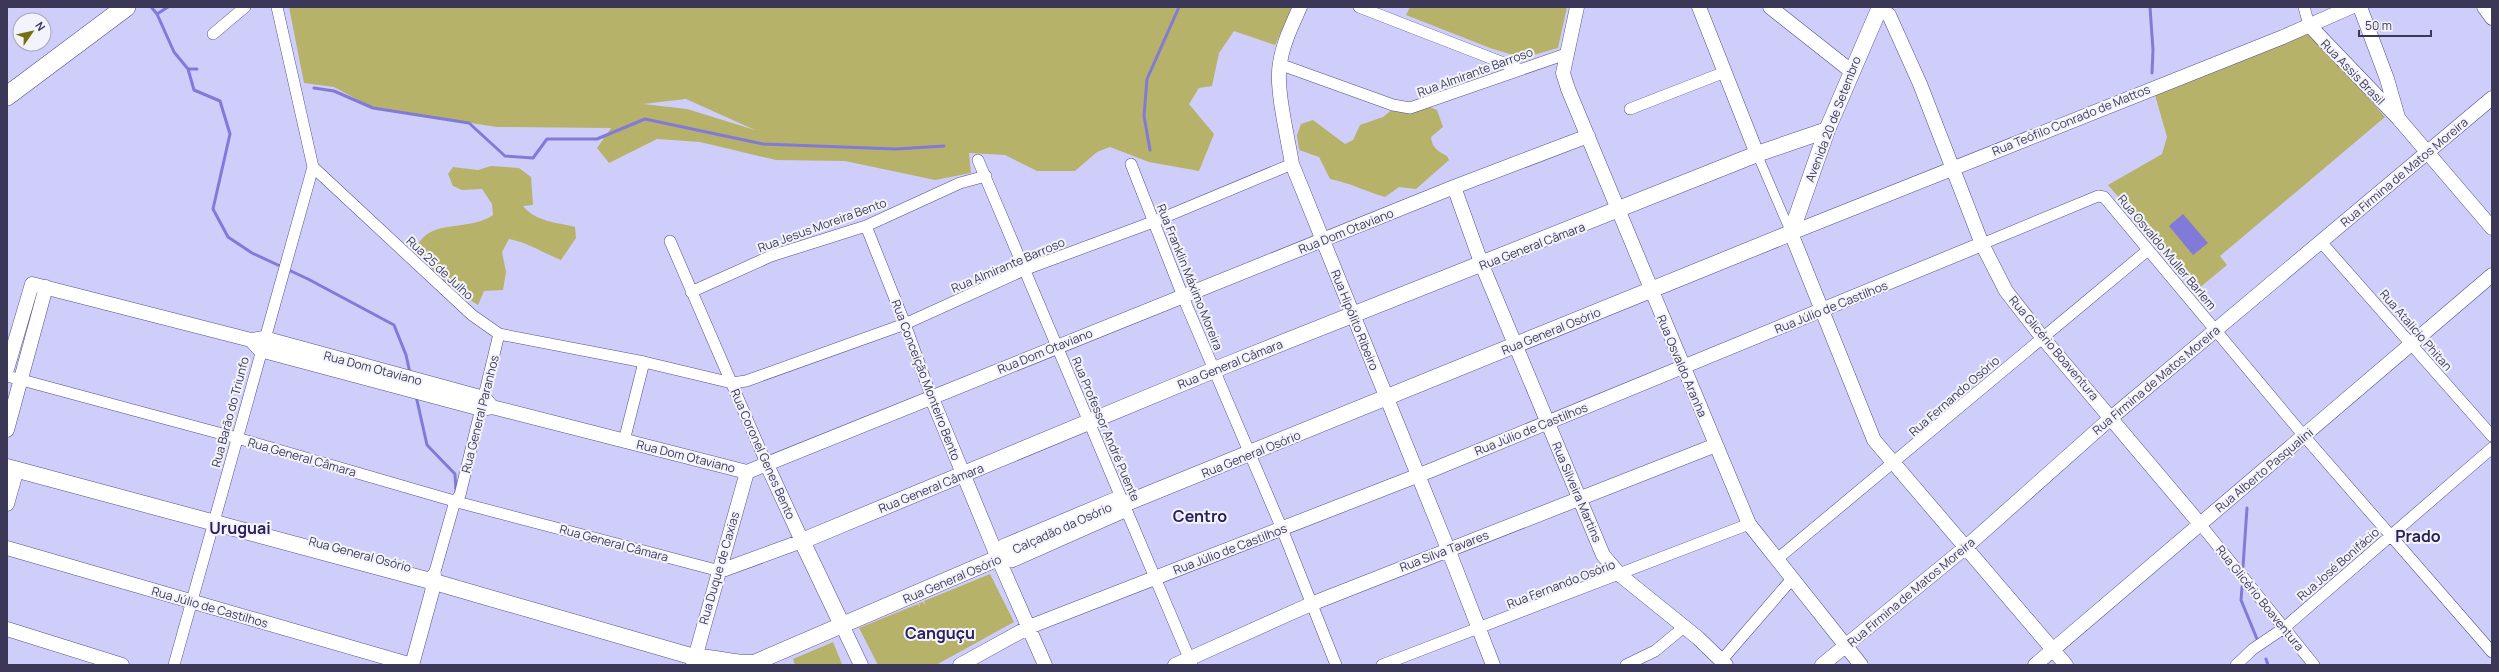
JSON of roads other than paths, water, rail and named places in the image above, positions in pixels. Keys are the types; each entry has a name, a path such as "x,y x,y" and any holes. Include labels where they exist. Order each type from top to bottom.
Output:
{"highway":[{"path":"7,96 126,7"}],"main road":[{"name":"Avenida 20 de Setembro","path":"1791,233 1827,130 1880,8"},
{"name":"Rua General Câmara","path":"802,541 1214,370 1618,211 1757,154 1827,130"},
{"name":"Rua General Osório","path":"10,464 214,518 694,657 710,657 743,664 754,663 842,625 1005,562 1120,505 1387,399 1791,233"},
{"name":"Rua Coronel Genes Bento","path":"802,541 842,625"}],"street":[{"path":"213,34 245,7"},
{"path":"277,7 313,167"},
{"name":"Rua Hipólito Ribeiro","path":"1300,7 1285,41 1279,64 1282,107 1292,164 1448,549 1493,665"},
{"path":"1359,7 1519,69"},
{"path":"1566,54 1577,7"},
{"path":"1699,7 1757,154 1791,233 1874,440 2066,665"},
{"path":"1770,7 1851,72"},
{"path":"2304,7 2308,25"},
{"name":"Rua Teófilo Conrado de Mattos","path":"1791,233 2351,7"},
{"name":"Rua Assis Brasil","path":"2360,7 2387,79 2398,118"},
{"path":"2484,7 2492,18"},
{"name":"Rua Glicério Boaventura","path":"1880,8 1889,15 1911,63 1982,244 2006,291 2042,337 2112,417 2314,665"},
{"name":"Rua Assis Brasil","path":"2308,25 2398,118 2492,228"},
{"name":"Rua Almirante Barroso","path":"1279,64 1393,105 1410,108 1566,54"},
{"name":"Rua Osvaldo Aranha","path":"1566,54 1564,73 1568,89 1650,291 1684,367 1749,524 1791,580 1845,642 1861,665"},
{"path":"1630,109 1725,72"},
{"name":"Rua Firmina de Matos Moreira","path":"1822,665 1845,642 1966,547 2112,417 2215,329 2492,98"},
{"name":"Rua Dom Otaviano","path":"39,285 486,405 747,472 767,465 930,396 1323,241 1454,187 1588,136"},
{"name":"Rua Professor André Puente","path":"978,160 1026,269 1056,346 1090,422 1120,505 1155,578 1191,662"},
{"name":"Rua Franklin Máximo Moreira","path":"1131,164 1152,222 1282,529 1336,665"},
{"name":"Rua Almirante Barroso","path":"732,383 764,376 906,324 1026,269 1152,222 1292,164"},
{"name":"Rua 25 de Julho","path":"313,167 472,315 499,334 644,362 732,383"},
{"name":"Rua Barão do Triunfo","path":"174,665 237,438 258,343 313,167"},
{"name":"Rua Jesus Moreira Bento","path":"691,292 771,256 866,226 960,183 986,176"},
{"name":"Rua Silveira Martins","path":"1454,187 1482,265 1603,555 1620,575 1684,627 1724,663"},
{"name":"Rua Júlio de Castilhos","path":"960,665 1029,627 1418,476 1547,422 1822,311 2098,196 2104,197"},
{"name":"Rua Osvaldo Muller Barlem","path":"2104,197 2304,436 2492,652"},
{"name":"Rua Conceição Monteiro Bento","path":"866,226 906,324 930,396 963,475 1005,562 1045,665"},
{"name":"Rua Coronel Genes Bento","path":"670,241 767,465 802,541"},
{"name":"Rua Atalicio Phitan","path":"2321,242 2492,436"},
{"name":"Rua Fernando Osório","path":"1776,560 1894,464 2042,337 2148,250"},
{"name":"Rua Alberto Pasqualini","path":"2035,665 2492,275"},
{"path":"7,368 39,285"},
{"path":"7,430 21,380 39,285"},
{"name":"Rua General Paranhos","path":"412,665 486,405 499,334"},
{"path":"624,441 644,362"},
{"name":"Rua General Câmara","path":"7,376 720,570 802,541"},
{"name":"Rua Silva Tavares","path":"1175,665 1191,662 1311,604 1716,445"},
{"name":"Rua José Bonifácio","path":"2236,665 2253,650 2284,628 2492,448"},
{"path":"7,504 10,464"},
{"name":"Rua Duque de Caxias","path":"694,657 747,472"},
{"name":"Calçadão da Osório","path":"1002,544 1120,505"},
{"name":"Rua Fernando Osório","path":"1382,665 1479,630 1749,524"},
{"name":"Rua Júlio de Castilhos","path":"7,548 412,665"},
{"path":"1724,663 1791,580"},
{"name":"Rua Coronel Genes Bento","path":"842,625 861,665"},
{"path":"1626,665 1655,652 1684,627"},
{"path":"7,629 122,665"},
{"name":"Rua Osvaldo Aranha","path":"1845,642 1870,665"}],"waterway":[{"path":"152,8 157,14 168,7"},
{"path":"1150,150 1144,116 1147,79 1179,7"},
{"path":"2150,7 2153,50 2152,73"},
{"path":"157,14 174,52 188,69 197,69"},
{"path":"188,69 194,90 220,101 230,134 213,209 228,237 252,253 308,279 394,325 406,355 410,373"},
{"path":"314,88 334,91 373,108 469,123 505,156 533,158 547,139 597,139 645,119 763,144 896,149 944,146"},
{"path":"416,396 427,445 455,474 456,492"},
{"path":"2243,567 2247,508"},
{"path":"2242,587 2241,600 2257,639"},
{"path":"2266,659 2268,665"}],"district":[{"name":"Centro","path":"1200,516"},
{"name":"Uruguai","path":"240,528"},
{"name":"Prado","path":"2418,536"},
{"name":"Canguçu","path":"940,633"}]}
